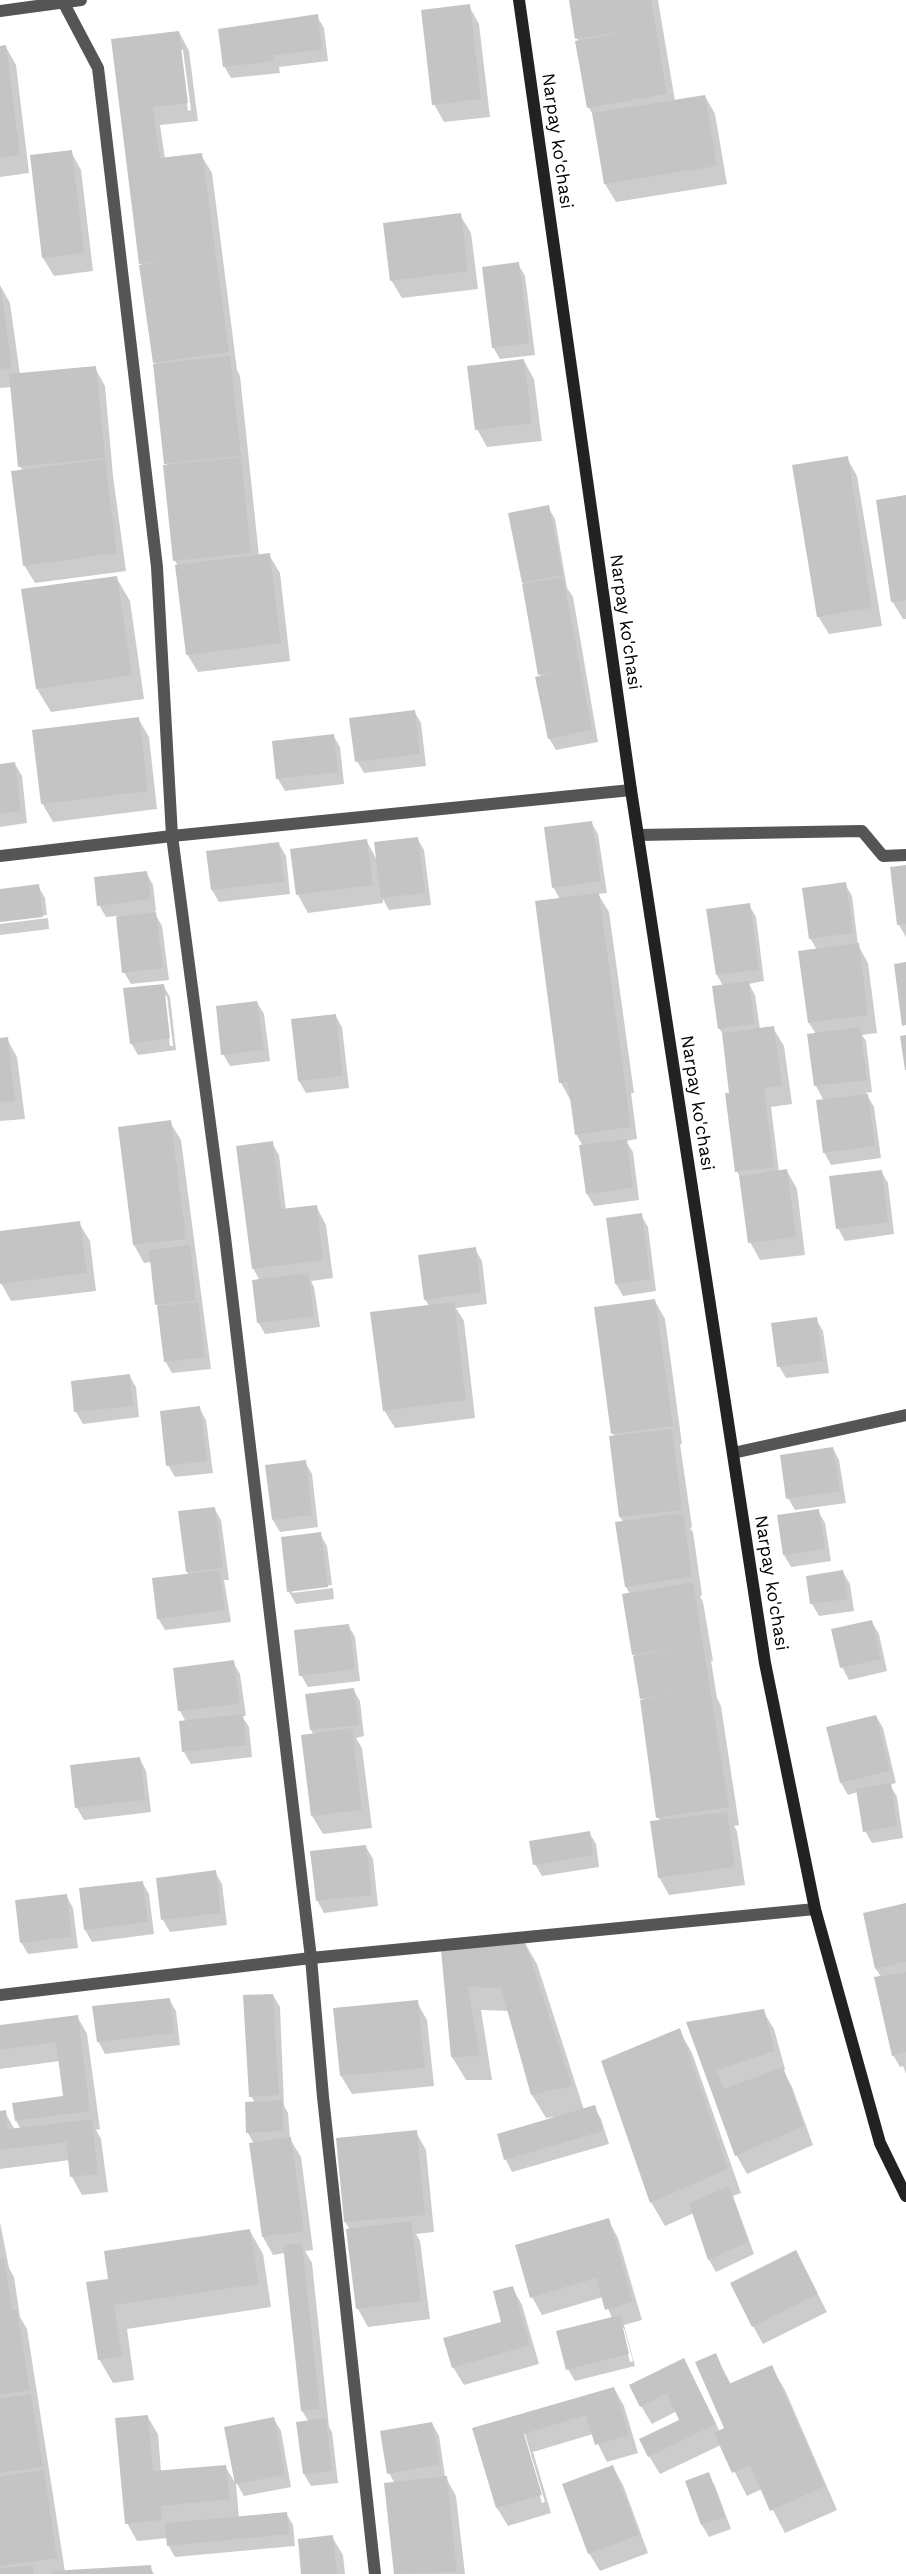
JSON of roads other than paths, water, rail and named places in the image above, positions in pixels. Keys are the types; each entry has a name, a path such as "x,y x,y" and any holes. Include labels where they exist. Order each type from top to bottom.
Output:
{"main road":[{"name":"Narpay ko'chasi","path":"519,0 631,790 765,1664 815,1908 880,2143 906,2196"}],"street":[{"path":"0,11 81,0"},
{"path":"62,1 98,68 157,567 172,836 225,1237 311,1958 323,2097 375,2574"},
{"path":"0,856 172,836 631,790"},
{"path":"638,835 862,831 883,856 906,855"},
{"path":"733,1453 906,1415"},
{"path":"0,1995 311,1958 815,1908"}]}
